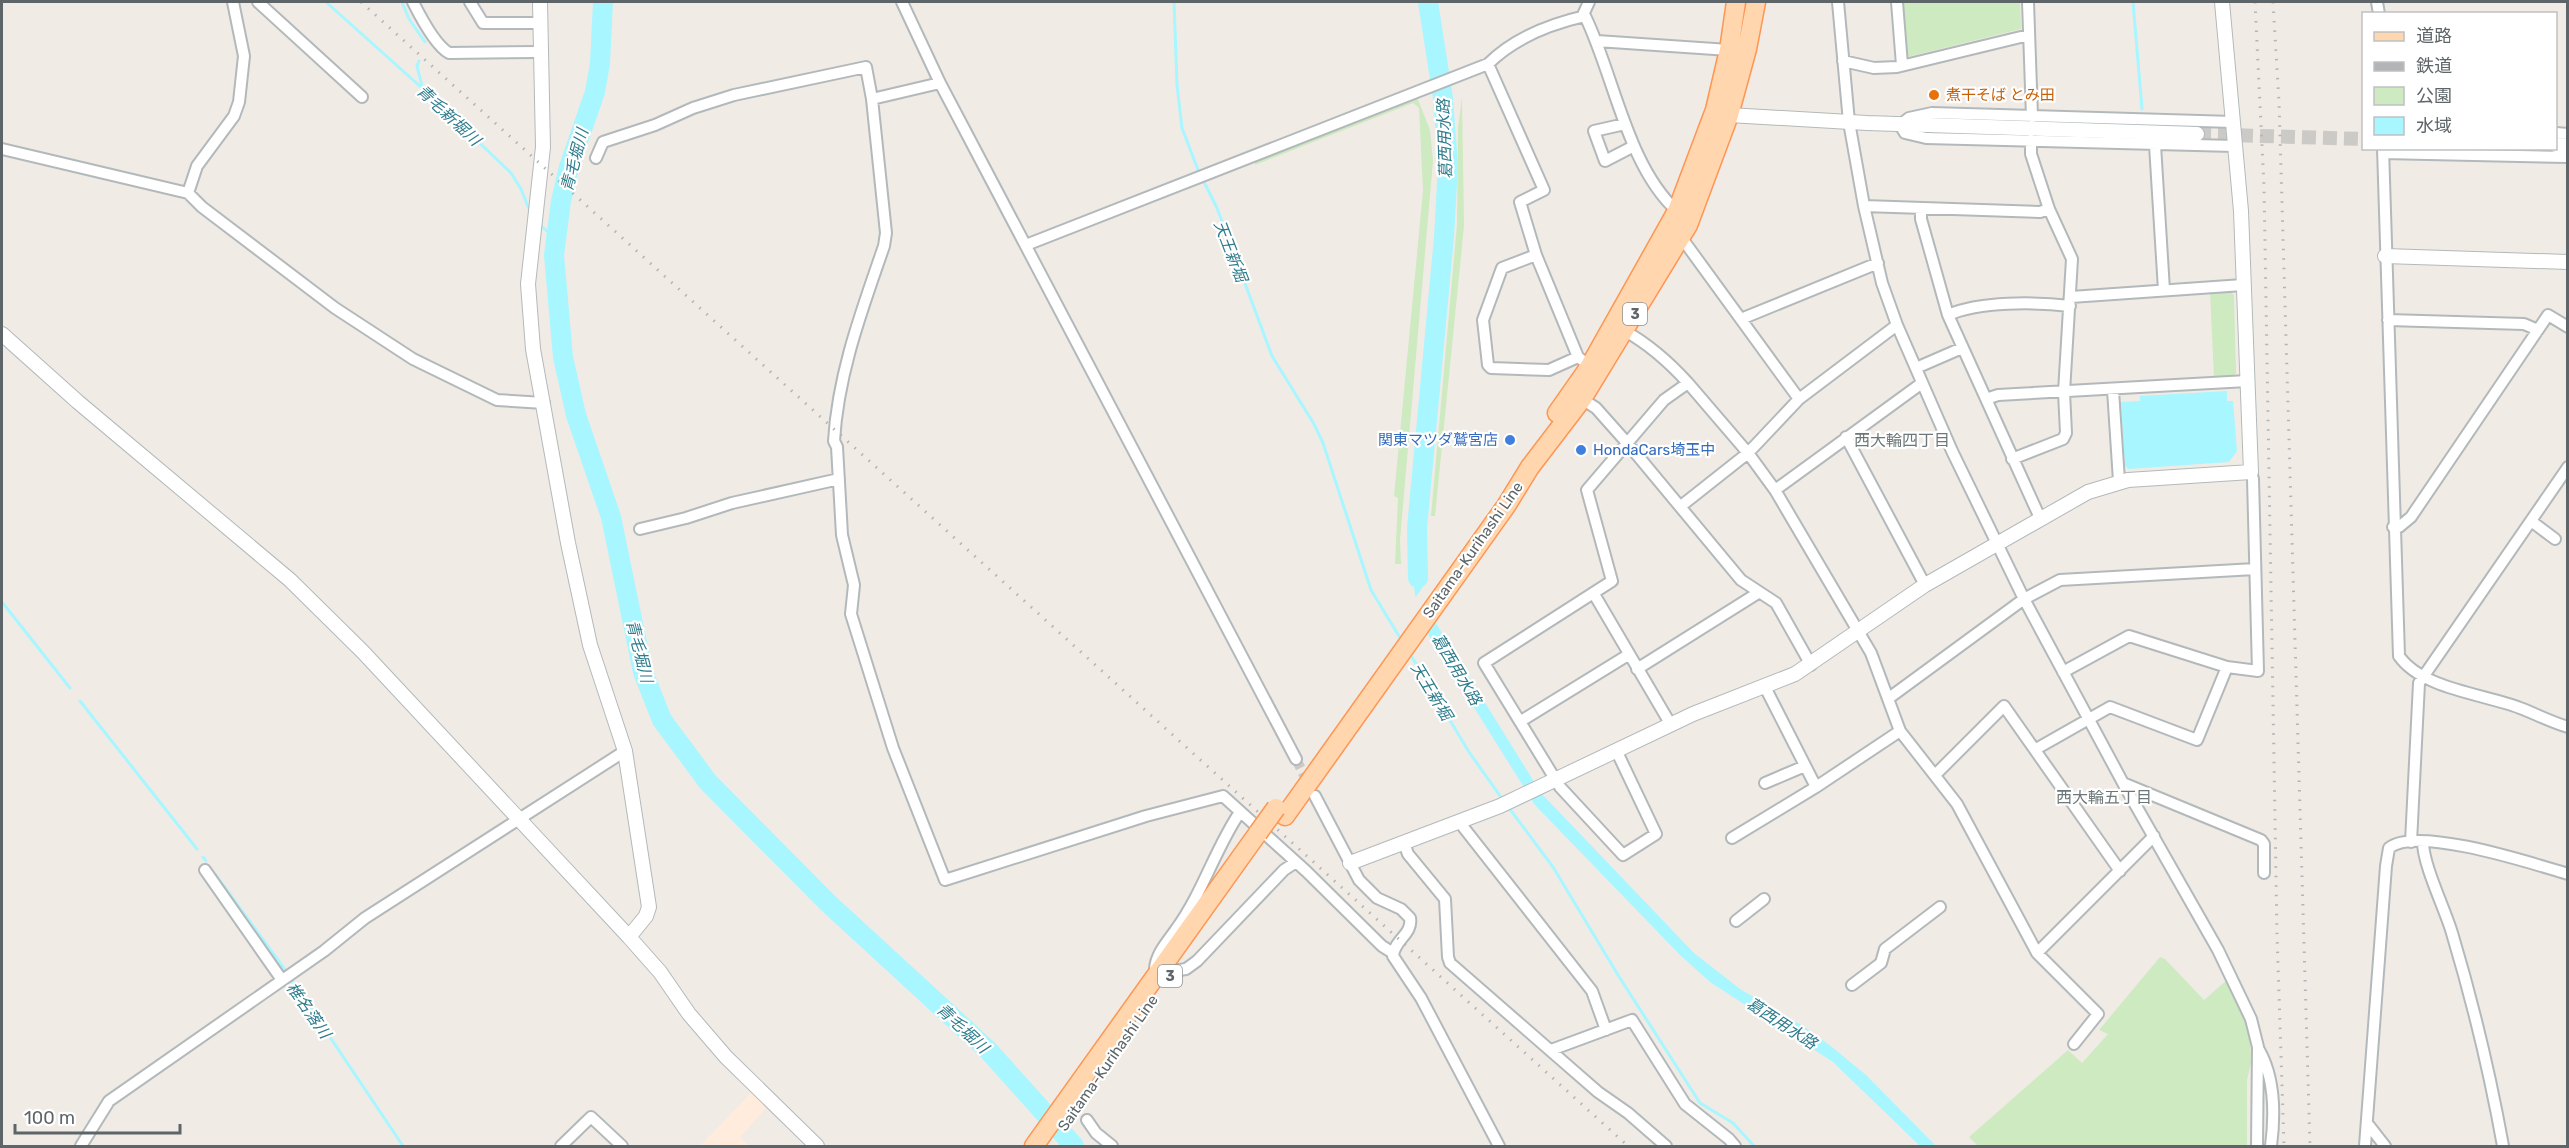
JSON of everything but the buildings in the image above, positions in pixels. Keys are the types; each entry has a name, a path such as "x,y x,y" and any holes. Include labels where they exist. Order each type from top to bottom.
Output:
{"main road":[{"name":"Saitama-Kurihashi Line","path":"1442,585 1506,506 1530,467 1582,399 1688,225 1722,112 1736,2"},
{"name":"Saitama-Kurihashi Line","path":"1075,1111 1155,975 1281,812 1442,585 1677,211 1722,112 1747,49 1756,2"},
{"name":"Saitama-Kurihashi Line","path":"1039,1146 1075,1111 1262,837"}],"street":[{"path":"188,193 197,166 234,116 239,102 244,56 233,2"},
{"path":"258,2 362,97"},
{"path":"413,2 420,17 443,49 449,53 540,52"},
{"path":"470,2 483,23 540,22"},
{"path":"540,2 543,147 528,284 529,305 534,349 568,543 590,645 625,751 649,900 646,916 629,937"},
{"path":"902,2 940,83 1296,759"},
{"path":"1582,17 1589,2"},
{"path":"1838,2 1849,123 1864,206 1897,325 1996,543 2024,599 2234,982 2251,1019 2272,1089 2269,1146"},
{"path":"1897,2 1902,65"},
{"path":"2028,2 2032,117"},
{"path":"2063,672 2129,636 2227,667 2258,671 2253,479 2241,211 2222,2"},
{"path":"1026,245 1488,64 1496,56 1545,27 1585,16 1597,41 1634,146 1668,204 1677,211"},
{"path":"1843,62 1882,68 2029,35"},
{"path":"1597,41 1729,50"},
{"path":"1488,64 1544,190 1521,202 1536,255 1584,362 1549,370 1491,368 1488,365 1483,320 1502,268 1536,255"},
{"path":"596,158 603,141 656,125 693,108 734,95 866,68 872,99 886,233 884,246 847,354 839,394 834,441 837,447 842,535 854,585 851,614 893,748 945,880 1146,816 1223,796 1296,862 1382,946 1393,953"},
{"path":"872,99 940,83"},
{"path":"1722,112 1849,123 2197,134"},
{"path":"1900,124 1909,118 1932,113 2233,123"},
{"path":"1625,124 1594,131 1605,161 1634,146"},
{"path":"1900,124 1905,133 1926,138 2234,146"},
{"path":"2012,459 2063,438 2066,433 2064,392 2071,254 2049,210 2031,154 2031,140"},
{"path":"2155,145 2164,290"},
{"path":"2,149 188,193 220,221 329,304 413,359 496,400 544,403"},
{"path":"2568,158 2383,151 2393,527 2399,656 2408,666 2424,677 2520,708 2568,727"},
{"path":"1864,206 2040,212 2049,210"},
{"path":"1921,208 1921,219 1948,315 2040,518"},
{"path":"1681,237 1799,399"},
{"path":"2385,256 2568,262"},
{"path":"1741,319 1878,263"},
{"path":"1948,315 1971,308 1998,305 2070,302 2164,290 2243,285"},
{"path":"2393,527 2399,527 2411,517 2548,315 2568,327"},
{"path":"2388,320 2524,324 2538,330"},
{"path":"1681,506 1748,453 1799,399 1897,325"},
{"path":"1625,331 1648,344 1669,361 1748,453 1775,490 1872,653 1900,731 1957,804 2037,953 2098,1014 2074,1044"},
{"path":"2,334 78,402 290,580 363,652 629,937 660,972 689,1014 726,1057 817,1146"},
{"path":"1916,368 1962,348"},
{"path":"1986,399 1998,395 2247,381"},
{"path":"1617,752 1656,834 1627,855 1619,852 1556,781 1484,663 1594,594 1612,580 1587,490 1664,400 1688,383"},
{"path":"1775,490 1922,383"},
{"path":"2113,390 2119,481"},
{"path":"1582,399 1596,408 1628,444 1741,580 1776,603 1811,665"},
{"path":"1846,437 1925,585"},
{"path":"1350,863 1500,806 1693,714 1765,687 1811,665 1925,585 2076,497 2119,481 2251,472"},
{"path":"2411,842 2417,688 2531,521 2566,475"},
{"path":"640,529 686,518 732,503 839,479"},
{"path":"2531,521 2555,539"},
{"path":"1889,698 2024,599 2060,580 2255,569"},
{"path":"1636,669 1758,593"},
{"path":"1594,594 1671,725"},
{"path":"1521,721 1629,655"},
{"path":"2036,749 2110,707 2198,740 2227,667"},
{"path":"1765,687 1816,787"},
{"path":"1935,775 2004,706 2120,871"},
{"path":"1732,838 1816,787 1900,731"},
{"path":"81,1146 109,1101 324,951 365,918 625,751"},
{"path":"1765,783 1805,766"},
{"path":"2123,783 2261,840 2264,844 2264,873"},
{"path":"1315,796 1359,880 1377,898 1401,909 1410,918 1409,930 1399,940 1393,953 1396,964 1421,998 1499,1146"},
{"path":"1155,975 1156,963 1161,951 1190,909 1225,836 1240,812"},
{"path":"1461,822 1592,991 1606,1030"},
{"path":"2037,953 2154,836"},
{"path":"2423,842 2425,855 2445,909 2468,987 2503,1146"},
{"path":"2365,1146 2387,855 2392,845 2423,842 2467,847 2568,874"},
{"path":"1404,843 1408,854 1445,899 1450,963 1666,1146"},
{"path":"1173,970 1185,969 1197,961 1284,870 1296,862"},
{"path":"206,870 282,980"},
{"path":"1736,921 1764,899"},
{"path":"1852,985 1881,963 1885,949 1940,907"},
{"path":"1551,1050 1632,1020 1685,1104 1735,1146"},
{"path":"2258,1047 2258,1146"},
{"path":"1075,1111 1112,1146"},
{"path":"561,1146 591,1117 622,1146"},
{"path":"2367,1123 2385,1146"},
{"path":"2258,1130 2269,1146"}],"shaded area":[{"path":"752,1092 767,1107 740,1137 749,1146 700,1146"}],"green space":[{"path":"1902,2 2020,2 2021,29 1907,57"},
{"path":"1417,97 1430,130 1433,161 1400,540 1401,564 1395,564 1398,498 1394,496 1423,191 1419,108 1413,103 1255,165 1254,160"},
{"path":"1462,97 1464,226 1435,516 1431,516 1457,224 1458,128"},
{"path":"2229,290 2234,295 2236,373 2233,377 2214,378 2210,291"},
{"path":"2160,957 2165,959 2204,1000 2227,980 2250,1033 2247,1146 1978,1146 1969,1137 2068,1050 2082,1063 2108,1034 2099,1030"}],"water":[{"path":"2227,391 2227,401 2233,401 2237,451 2229,462 2129,469 2125,466 2121,402 2140,401 2140,396"},
{"path":"1410,550 1422,552 1425,590 1437,625 1541,793 1694,953 1740,989 1803,1026 1832,1047 1866,1075 1936,1146 1920,1146 1833,1062 1710,982 1680,955 1535,805 1428,634 1415,595"}],"pier":[{"path":"1427,581 1437,618 1425,635 1413,601"}],"waterway":[{"name":"青毛新堀川","path":"326,2 422,88 511,173 521,189 531,214"},
{"path":"402,2 409,19 425,42"},
{"name":"青毛堀川","path":"603,2 600,63 595,92 569,167 561,201 554,255 563,357 576,415 611,517 643,672 662,720 708,782 828,903 988,1050 1074,1146"},
{"name":"天王新堀","path":"1174,2 1177,85 1182,128 1198,170"},
{"name":"葛西用水路","path":"1418,578 1417,528 1444,237 1448,165 1443,98 1428,2"},
{"path":"2133,2 2142,109"},
{"path":"419,61 417,66 422,86"},
{"name":"天王新堀","path":"1204,182 1217,208 1272,356 1314,424 1323,443 1371,590 1402,641"},
{"name":"青毛新堀川","path":"539,224 557,240"},
{"name":"椎名落川","path":"2,602 70,688"},
{"name":"天王新堀","path":"1410,654 1469,752 1503,800"},
{"name":"椎名落川","path":"80,701 197,849"},
{"name":"天王新堀","path":"1509,808 1553,867 1618,975 1700,1103 1733,1123 1754,1146"},
{"name":"椎名落川","path":"203,857 206,861"},
{"name":"椎名落川","path":"215,874 283,967 403,1146"}],"tunnel":[{"path":"2197,134 2362,139"},
{"path":"1296,759 1309,785"}],"railway":[{"path":"361,2 1628,1146"},
{"path":"2255,2 2264,186 2277,934 2284,1146"},
{"path":"2273,2 2279,102 2310,1146"}],"place":[{"name":"煮干そば とみ田","path":"1934,95"},
{"name":"関東マツダ鷲宮店","path":"1510,440"},
{"name":"HondaCars埼玉中","path":"1581,450"}],"district":[{"name":"西大輪四丁目","path":"1902,440"},
{"name":"西大輪五丁目","path":"2104,797"}]}
